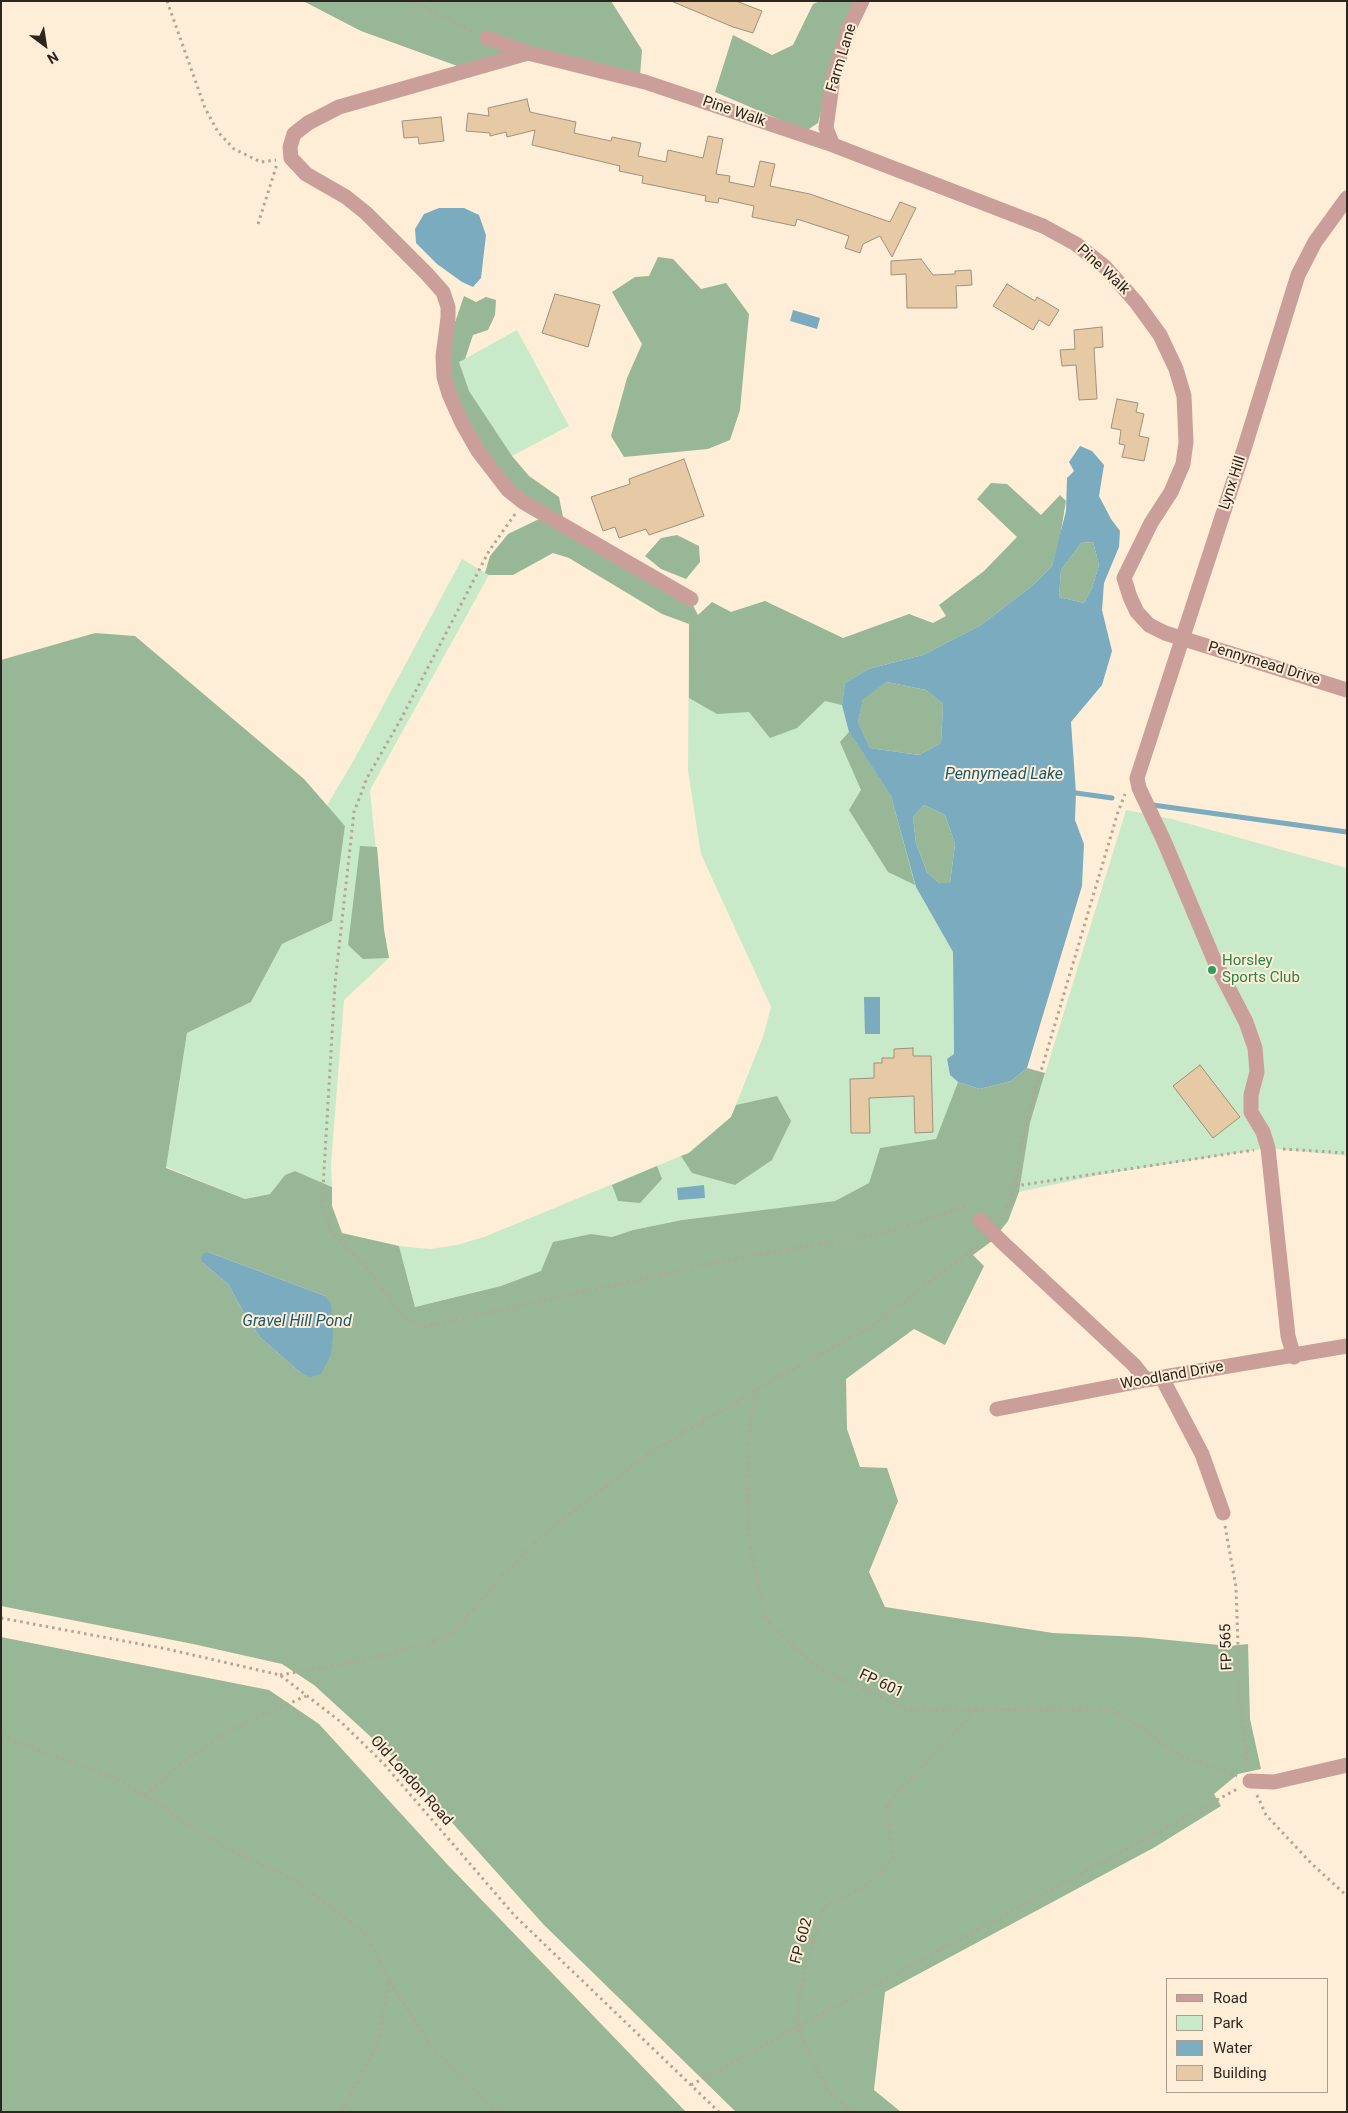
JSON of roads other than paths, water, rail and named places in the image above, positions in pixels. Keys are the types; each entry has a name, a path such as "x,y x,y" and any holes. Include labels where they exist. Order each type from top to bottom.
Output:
{"street":[{"name":"Farm Lane","path":"833,144 826,128 833,78 848,28 862,1"},
{"name":"Pine Walk","path":"487,38 528,52 646,82 833,144 1042,226 1076,244 1105,267 1136,302 1160,335 1176,369 1184,396 1186,442 1183,464 1171,492 1151,523 1124,578 1137,612 1149,625 1182,638"},
{"path":"528,52 339,107 308,123 294,134 290,148 291,158 306,174 346,198 366,213 420,266 442,292 448,306 442,356 444,377 449,394 462,423 478,451 508,490 523,502 691,599"},
{"name":"Lynx Hill","path":"1294,1356 1288,1336 1268,1148 1263,1132 1251,1112 1251,1095 1257,1072 1255,1048 1246,1022 1215,962 1164,841 1139,788 1138,778 1298,275 1316,242 1347,198"},
{"name":"Pennymead Drive","path":"1182,638 1347,690"},
{"path":"980,1220 995,1240 1134,1365 1146,1380"},
{"name":"Woodland Drive","path":"997,1409 1146,1380 1347,1346"},
{"path":"1162,1378 1202,1454 1223,1513"},
{"path":"1250,1781 1274,1782 1347,1765"}],"water":[{"path":"439,208 464,208 479,215 486,235 481,278 473,287 462,282 437,264 416,243 415,229 424,214"},
{"path":"793,310 820,318 817,329 790,321"},
{"name":"Pennymead Lake","path":"1080,446 1092,451 1104,465 1099,496 1111,519 1120,531 1119,547 1104,583 1102,610 1112,651 1102,685 1071,722 1076,793 1075,820 1084,844 1082,886 1027,1068 1011,1081 980,1089 958,1082 950,1075 947,1059 954,1054 953,952 916,887 891,796 849,732 842,705 845,683 868,669 923,655 981,625 1033,585 1052,566 1066,511 1067,478 1074,471 1069,462","holes":["1093,542 1099,565 1092,588 1084,603 1059,597 1061,570 1081,543","887,682 926,690 943,704 941,743 919,755 870,748 858,722 863,699","924,805 945,815 955,844 950,883 939,883 927,872 916,843 913,817"]},
{"path":"864,997 880,997 880,1034 865,1034"},
{"path":"704,1185 705,1198 678,1200 677,1188"},
{"name":"Gravel Hill Pond","path":"208,1252 325,1296 331,1304 333,1333 331,1354 321,1374 310,1377 301,1373 261,1338 248,1320 228,1284 203,1263 201,1258 203,1254"}],"waterway":[{"path":"1076,793 1112,798"},
{"path":"1153,805 1347,832"}],"place":[{"name":"Horsley Sports Club","path":"1212,970"}]}
